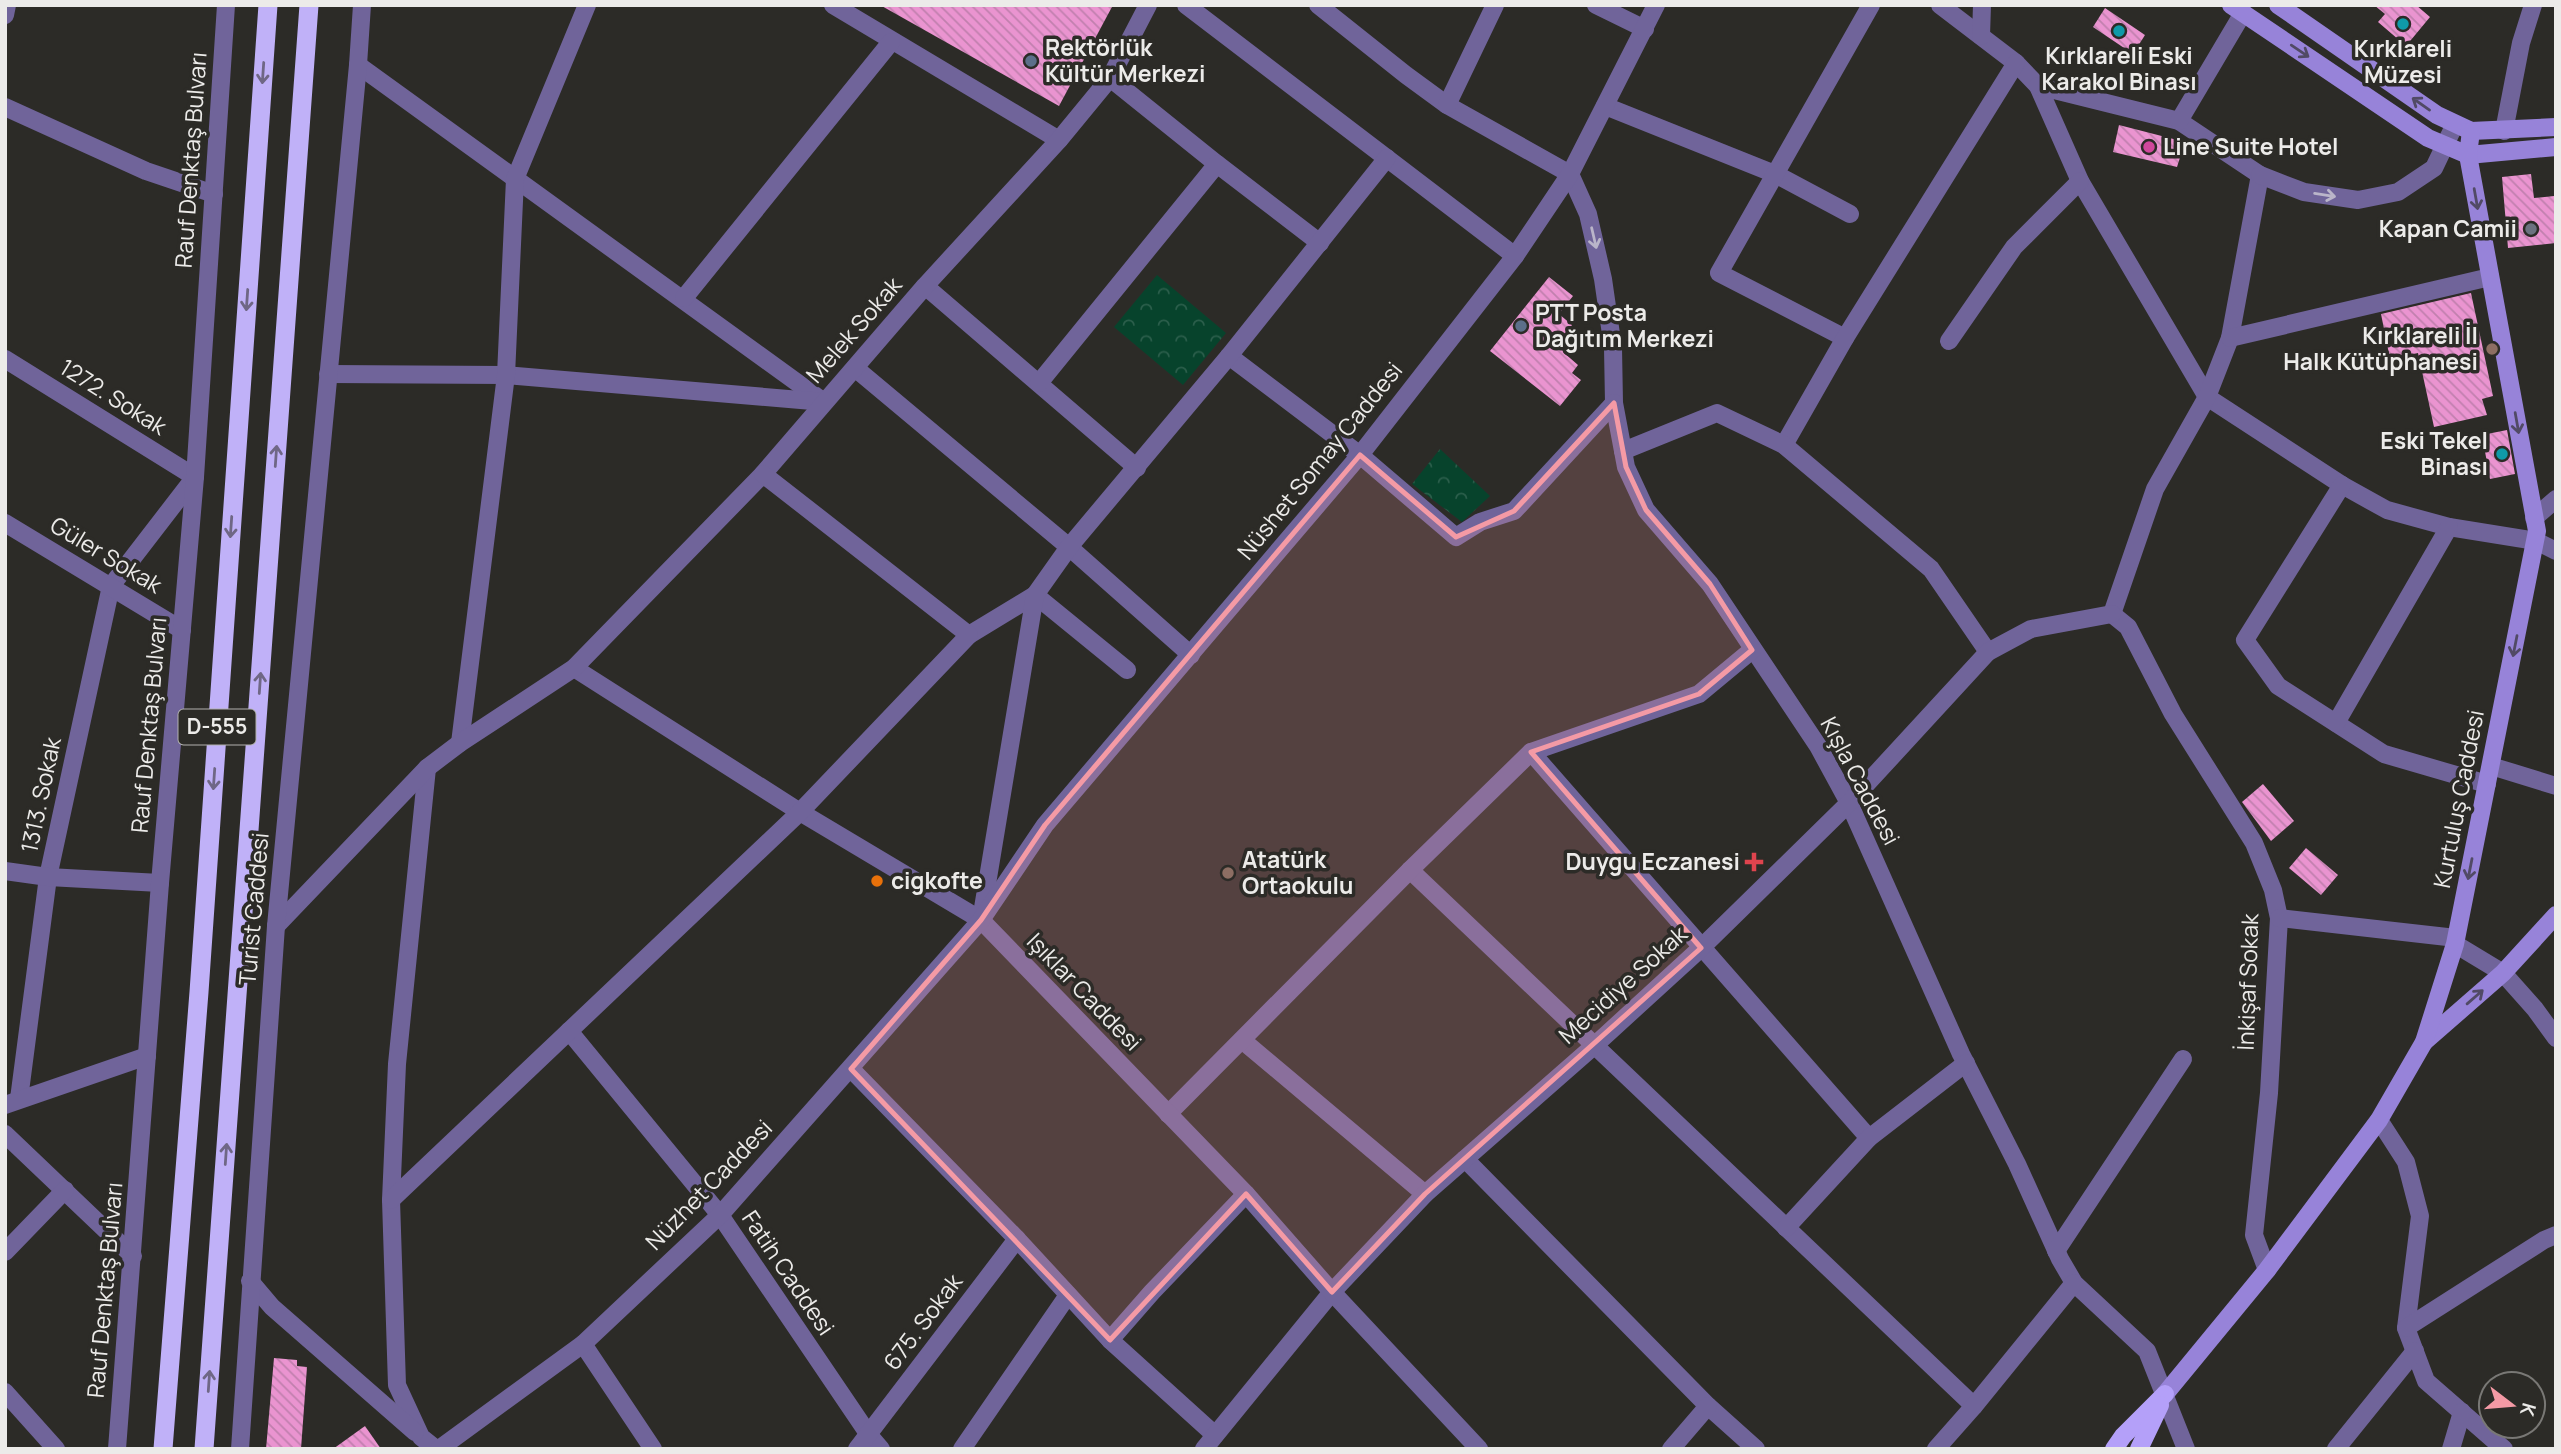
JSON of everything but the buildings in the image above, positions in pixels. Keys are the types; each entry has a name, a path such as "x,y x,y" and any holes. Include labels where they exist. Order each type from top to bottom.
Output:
{"highway":[{"name":"D-555","path":"163,1449 199,992 268,5"},
{"name":"D-555","path":"204,1449 309,5"}],"main road":[{"path":"2278,5 2437,115 2463,128 2504,131 2556,127"},
{"path":"2241,8 2428,138 2468,155 2556,147"},
{"name":"Kurtuluş Caddesi","path":"2114,1449 2123,1436 2165,1394 2267,1270 2379,1120 2424,1042 2456,941 2536,541 2463,128"},
{"path":"2424,1042 2503,973 2556,915"},
{"name":"Kurtuluş Caddesi","path":"2139,1449 2165,1394"}],"street":[{"path":"5,15 7,5"},
{"name":"Rauf Denktaş Bulvarı","path":"117,1449 160,883 195,477 226,5"},
{"name":"Turist Caddesi","path":"240,1449 276,926 362,5"},
{"path":"833,5 1059,140"},
{"name":"Melek Sokak","path":"276,926 427,768 573,668 763,474 925,286 1059,140 1110,78 1148,5"},
{"path":"1186,5 1515,256"},
{"path":"1318,5 1447,105 1570,174"},
{"path":"1447,105 1495,5"},
{"path":"1596,5 1645,29"},
{"name":"Nüshet Somay Caddesi","path":"981,920 1045,825 1360,456 1515,256 1570,174 1656,5"},
{"path":"1845,338 1719,274 1871,5"},
{"path":"1940,5 2016,63 2038,86 2080,181 2207,397 2342,485 2387,510 2449,527 2536,541 2556,551"},
{"path":"1981,36 1982,5"},
{"path":"2504,131 2521,43 2533,5"},
{"path":"460,743 506,375 515,179 580,8"},
{"path":"2179,121 2241,8"},
{"path":"684,298 891,42"},
{"path":"1784,445 1845,338 2016,63"},
{"path":"358,65 684,298 824,402"},
{"path":"1110,78 1320,243"},
{"path":"2038,86 2179,121 2260,175 2304,192 2358,200 2398,192 2434,168 2445,145 2463,128"},
{"path":"1605,106 1775,174 1850,214"},
{"path":"5,107 146,171 214,194"},
{"path":"391,1200 800,812 969,635 1035,595 1069,547 1229,356 1387,158"},
{"path":"1039,383 1217,164"},
{"name":"Kışla Caddesi","path":"1570,174 1588,214 1603,279 1613,348 1614,403 1626,467 1646,510 1710,584 1818,746 1849,803 1966,1063 2017,1164 2056,1251 2074,1283 2147,1351 2186,1449"},
{"path":"2112,614 2155,489 2207,397 2230,338 2260,175"},
{"path":"1949,341 2014,247 2080,181"},
{"path":"2230,338 2490,277"},
{"path":"925,286 1137,468"},
{"path":"1229,356 1360,456 1456,537 1480,522 1514,511 1614,403"},
{"name":"1272. Sokak","path":"5,359 195,477"},
{"path":"855,368 1069,547 1191,655"},
{"path":"328,374 506,375 824,402"},
{"path":"1623,451 1717,413 1784,445 1931,569 1988,652"},
{"path":"763,474 969,635"},
{"path":"110,586 195,477"},
{"path":"2342,485 2245,640 2278,686 2384,754 2487,784"},
{"path":"2534,518 2556,499"},
{"name":"Güler Sokak","path":"5,523 182,630"},
{"path":"2336,723 2449,527"},
{"name":"1313. Sokak","path":"12,1102 48,877 110,586"},
{"path":"1035,595 1127,670"},
{"path":"981,920 1035,595"},
{"name":"Mecidiye Sokak","path":"1210,1442 1332,1292 1425,1194 1701,948 1849,803 1988,652 2031,629 2112,614"},
{"name":"İnkişaf Sokak","path":"2112,614 2128,627 2173,714 2254,843 2273,890 2279,918 2269,1093 2254,1235 2267,1270"},
{"path":"1168,1114 1531,752 1699,694 1752,650"},
{"name":"Işıklar Caddesi","path":"573,668 800,812 981,920 1246,1194 1332,1292 1479,1449"},
{"path":"1531,752 1869,1138"},
{"path":"2491,766 2556,786"},
{"path":"421,1437 397,1385 391,1200 397,1064 427,768"},
{"path":"1410,870 1975,1406"},
{"path":"5,871 48,877 160,883"},
{"path":"2279,918 2456,941 2503,973 2556,1038"},
{"name":"Nüzhet Caddesi","path":"438,1449 583,1344 720,1215 981,920"},
{"name":"Fatih Caddesi","path":"569,1031 720,1215 863,1442 881,1449"},
{"path":"1242,1040 1425,1194"},
{"path":"5,1084 12,1102 147,1056"},
{"path":"2056,1251 2183,1059"},
{"path":"1786,1228 1869,1138 1966,1063"},
{"path":"851,1069 1210,1442"},
{"path":"2379,1120 2406,1162 2420,1216 2406,1328 2426,1381 2504,1449"},
{"path":"5,1134 133,1256"},
{"path":"1465,1159 1708,1406 1756,1449"},
{"path":"5,1252 65,1189"},
{"path":"1110,1340 1246,1194"},
{"path":"2406,1328 2556,1235"},
{"name":"675. Sokak","path":"863,1442 1017,1239"},
{"path":"250,1281 272,1307 438,1449"},
{"path":"1936,1449 1975,1406 2074,1283"},
{"path":"962,1449 1069,1295"},
{"path":"583,1344 653,1449"},
{"path":"2336,1449 2415,1351"},
{"path":"5,1392 56,1449"},
{"path":"1671,1449 1708,1406"},
{"path":"2451,1449 2462,1412"}],"highlighted area":[{"path":"1614,403 1626,467 1646,510 1710,584 1752,650 1699,694 1531,752 1701,948 1425,1194 1332,1292 1246,1194 1110,1340 851,1069 981,920 1045,825 1360,455 1456,537 1514,511"}],"green space":[{"path":"1157,275 1226,333 1183,385 1114,327"},
{"path":"1440,449 1490,496 1462,522 1412,484"}],"place":[{"name":"Kırklareli Müzesi","path":"2403,24"},
{"name":"Kırklareli Eski Karakol Binası","path":"2119,31"},
{"name":"Rektörlük Kültür Merkezi","path":"1031,61"},
{"name":"Line Suite Hotel","path":"2149,147"},
{"name":"Kapan Camii","path":"2531,229"},
{"name":"PTT Posta Dağıtım Merkezi","path":"1521,326"},
{"name":"Kırklareli İl Halk Kütüphanesi","path":"2492,349"},
{"name":"Eski Tekel Binası","path":"2502,454"},
{"name":"Duygu Eczanesi","path":"1754,862"},
{"name":"Atatürk Ortaokulu","path":"1228,873"},
{"name":"cigkofte","path":"877,881"}]}
